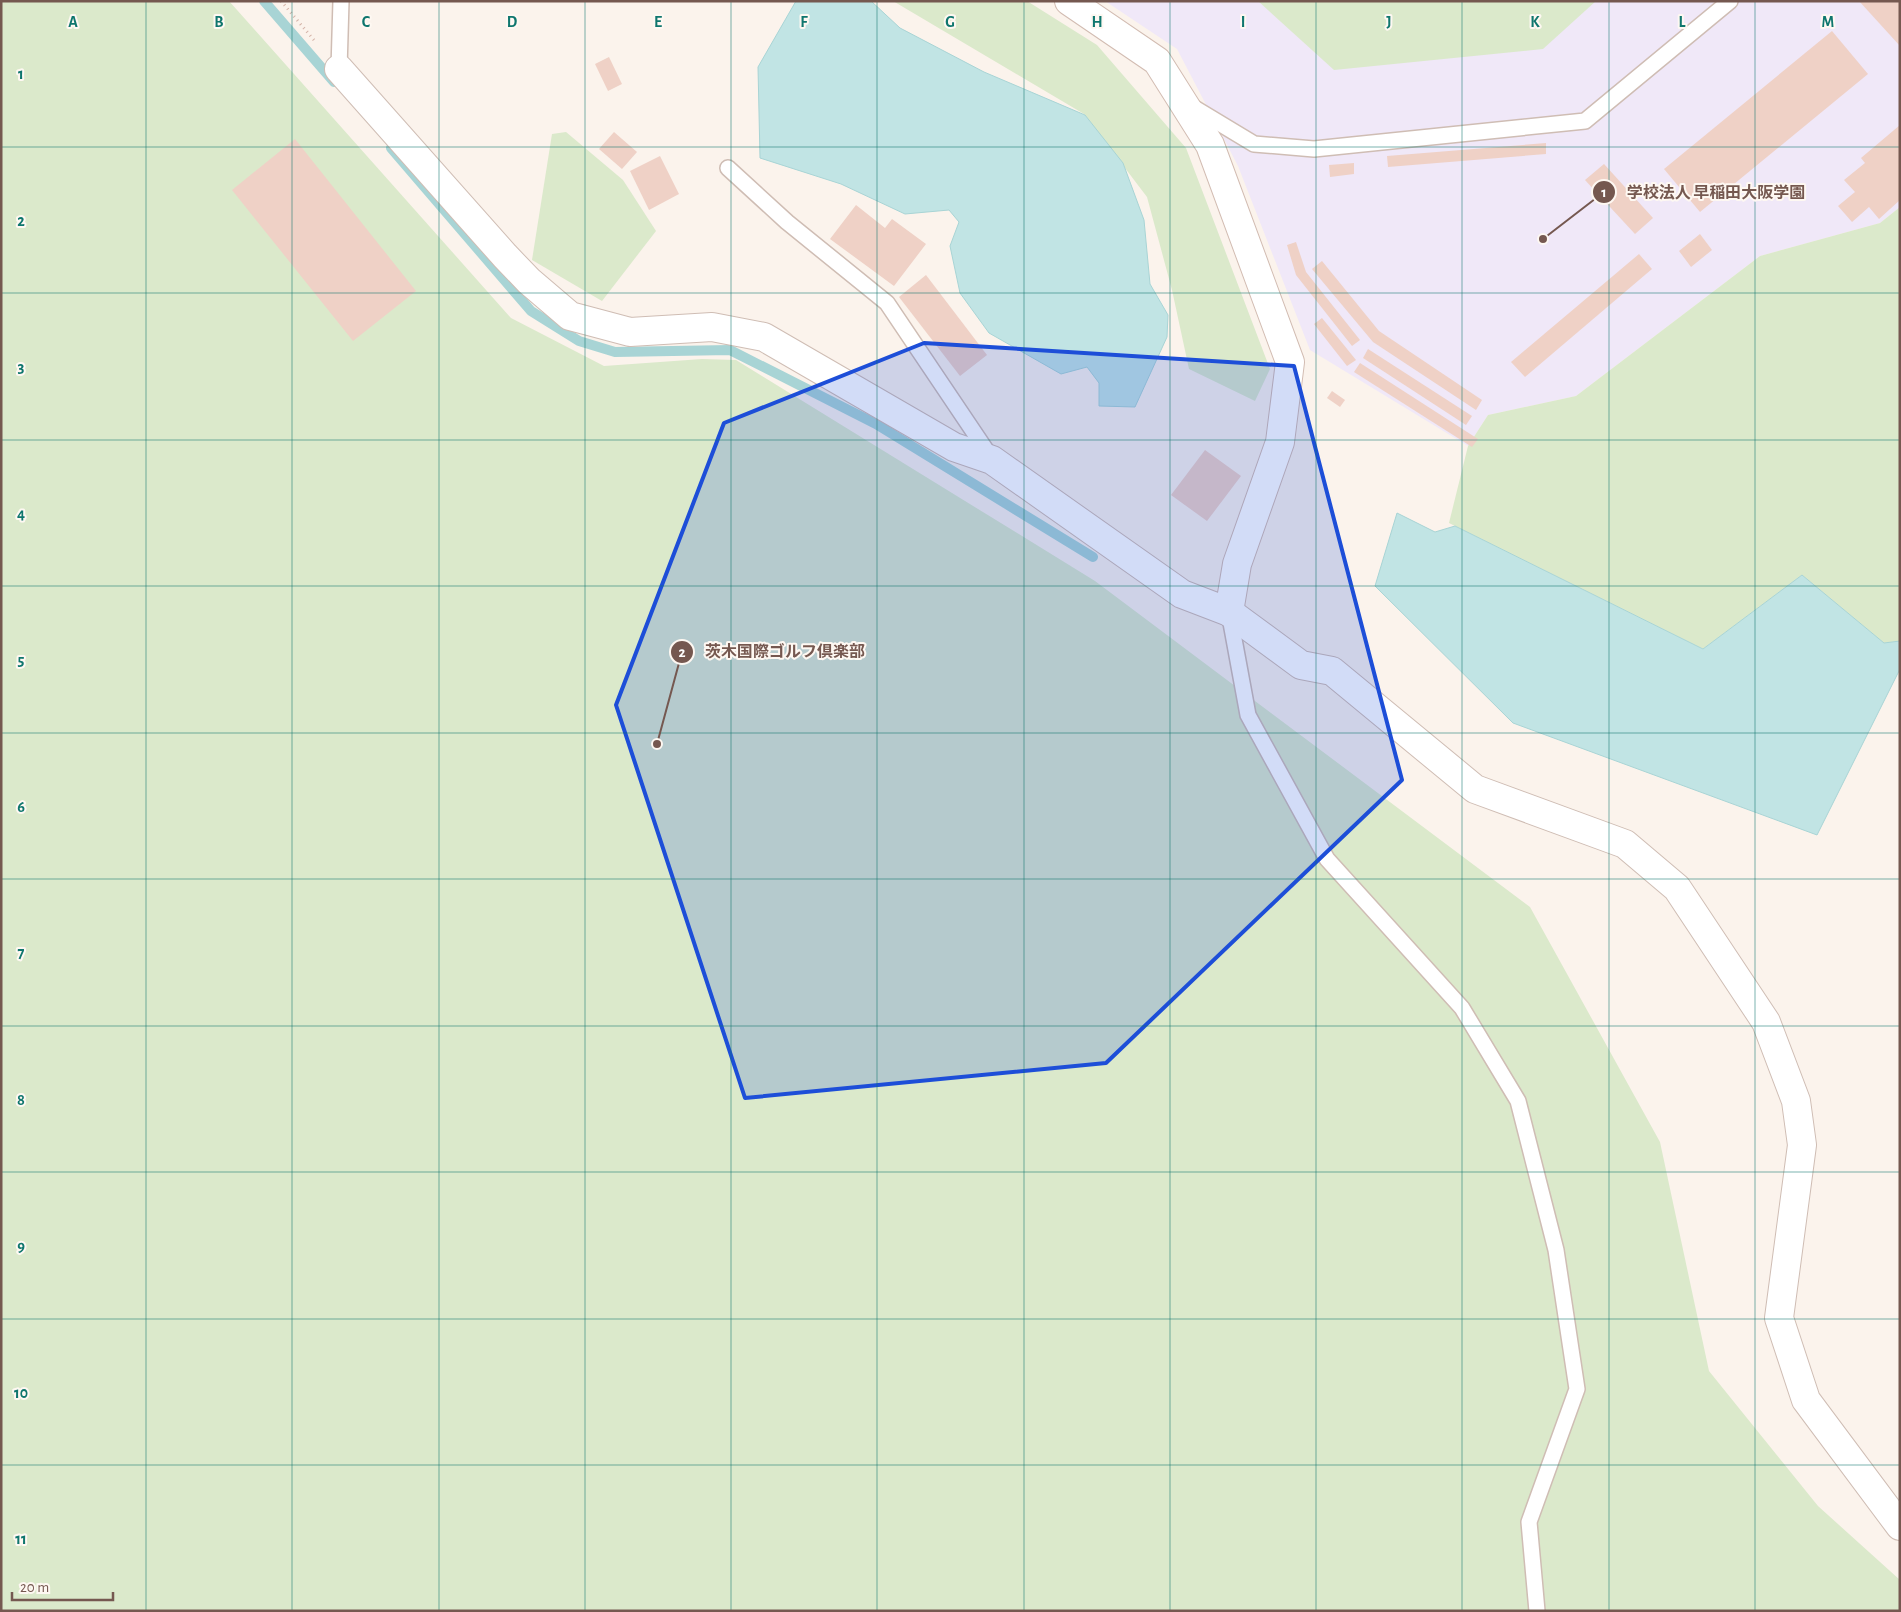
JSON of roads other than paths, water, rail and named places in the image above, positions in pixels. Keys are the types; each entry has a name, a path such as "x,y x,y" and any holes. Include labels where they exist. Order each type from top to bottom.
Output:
{"street":[{"path":"1069,1 1157,61 1210,144 1290,362 1280,442 1236,564 1229,612"},
{"path":"339,69 505,256 529,281 570,316 630,332 712,327 764,337 954,447 992,460 1182,594 1229,612 1301,665 1332,671 1475,789 1625,844 1677,888 1766,1022 1796,1101 1802,1145 1778,1318 1806,1400 1900,1526"}],"lane":[{"path":"339,69 341,1"},
{"path":"1182,100 1254,144 1314,149 1585,121 1730,1"},
{"path":"728,168 787,222 887,303 992,460"},
{"path":"1229,612 1248,715 1327,859 1462,1008 1518,1101 1556,1250 1577,1389 1529,1522 1537,1611"}],"water":[{"path":"796,1 871,1 900,28 984,72 1085,115 1123,163 1144,220 1150,284 1168,315 1167,337 1135,407 1099,406 1099,383 1087,367 1061,374 989,333 960,293 950,246 959,222 949,210 905,214 841,184 760,158 758,67"},
{"path":"1397,513 1435,532 1455,526 1703,649 1802,575 1884,643 1900,641 1900,669 1817,835 1513,723 1375,586"}],"waterway":[{"path":"264,1 334,82"},
{"path":"391,148 531,311 579,341 615,352 730,350 876,424 1093,557"}],"place":[{"name":"学校法人 早稲田大阪学園","path":"1543,239"},
{"name":"茨木国際ゴルフ倶楽部","path":"657,744"}]}
